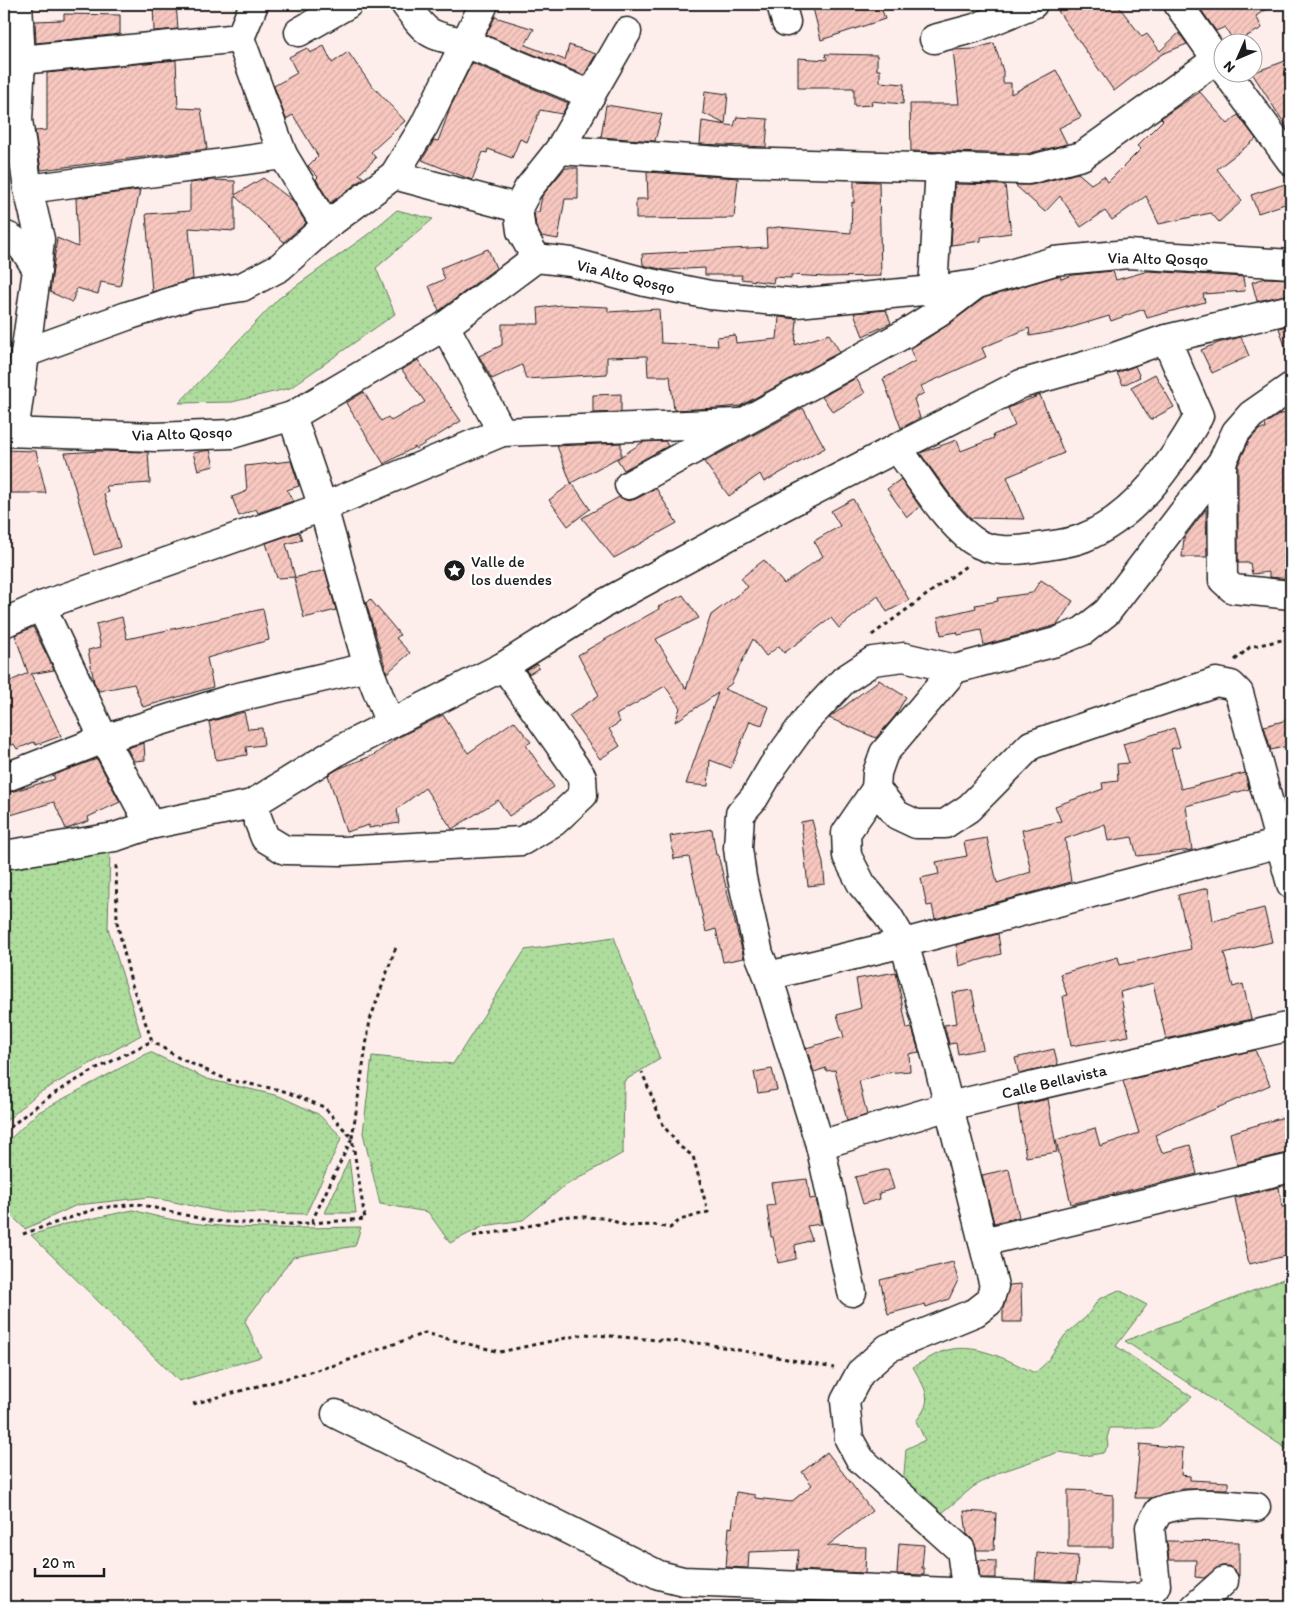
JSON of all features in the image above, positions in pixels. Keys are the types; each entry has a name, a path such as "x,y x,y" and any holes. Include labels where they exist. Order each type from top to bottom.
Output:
{"street":[{"path":"9,432 25,353 40,239 11,120 21,60 18,4"},
{"path":"254,4 240,38 283,155 326,226"},
{"path":"299,32 348,4"},
{"path":"405,4 424,30 442,38 463,42 591,95"},
{"path":"25,353 192,295 242,287 280,267 326,226 394,175 424,126 463,42 484,4"},
{"path":"934,39 975,28 1033,4"},
{"path":"1178,4 1212,52"},
{"path":"536,258 521,231 518,208 528,189 558,150 627,32"},
{"path":"21,60 240,38"},
{"path":"558,150 734,162 1028,170 1082,156 1212,72"},
{"path":"1234,82 1291,161"},
{"path":"28,189 283,155"},
{"path":"934,290 940,167"},
{"path":"394,175 518,208"},
{"path":"4,235 12,238 26,252 37,270"},
{"name":"Via Alto Qosqo","path":"9,432 156,437 232,434 292,416 445,326 536,258 571,262 645,282 710,295 797,303 977,284 1054,262 1128,254 1291,264"},
{"path":"629,486 906,333 940,312 977,284"},
{"path":"4,855 116,837 150,825 252,804 341,749 504,666 603,604 782,507 1022,384 1109,359 1166,339 1291,309"},
{"path":"445,326 502,432"},
{"path":"898,449 954,524 972,540 988,549 1024,550 1083,538 1122,515 1162,475 1199,416 1166,339"},
{"path":"852,1292 820,1145 768,976 759,954 742,878 738,848 740,814 754,798 807,718 844,680 873,661 904,657 954,669 1056,642 1084,631 1107,612 1222,462 1236,432 1251,415 1291,387"},
{"path":"292,416 322,507 368,667 390,724"},
{"path":"4,624 41,606 322,507 502,432 745,423"},
{"path":"1222,462 1223,580 1233,589 1291,595"},
{"path":"41,606 104,739 150,825"},
{"path":"252,804 265,838 285,850 342,851 522,841 554,822 583,795 582,777 504,666"},
{"path":"4,778 104,739 234,698 368,667"},
{"path":"954,669 884,753 877,773 876,788 846,833 846,856 862,885 888,916 904,943 949,1106 994,1286 989,1302 976,1312 888,1348 860,1373 845,1401 849,1439 860,1459 961,1550 967,1601"},
{"path":"876,788 897,815 916,824 945,824 970,808 1030,745 1216,682 1231,685 1239,693 1291,884"},
{"path":"768,976 904,943 1280,843"},
{"name":"Calle Bellavista","path":"820,1145 949,1106 1291,1026"},
{"path":"983,1242 1291,1168"},
{"path":"336,1414 659,1575 683,1582 967,1601 1121,1600 1146,1597 1156,1585 1150,1527 1159,1511 1174,1505 1211,1504 1256,1507"},
{"path":"1195,1607 1224,1581"}],"path":[{"path":"1231,685 1234,662 1250,647 1291,638"},
{"path":"23,1234 98,1208 138,1204 211,1221 274,1225 365,1219 352,1138 324,1107 281,1090 228,1080 178,1058 152,1042 131,982 117,922 116,837"},
{"path":"311,1223 352,1138 370,1020 396,947"},
{"path":"4,1133 30,1108 65,1085 152,1042"},
{"path":"473,1236 518,1229 564,1216 605,1218 627,1226 654,1225 670,1228 680,1220 708,1212 692,1156 679,1146 663,1125 642,1072"},
{"path":"192,1404 335,1365 425,1333 500,1352 585,1334 707,1344 860,1373"}],"green space":[{"path":"397,210 433,219 376,268 395,314 290,388 232,402 179,403 278,299 367,235"},
{"path":"110,850 108,928 141,1035 37,1094 4,1123 4,858"},
{"path":"614,937 660,1059 624,1081 623,1153 563,1187 523,1220 484,1226 450,1243 428,1212 380,1204 363,1133 372,1056 453,1064 525,950"},
{"path":"150,1052 207,1079 279,1096 318,1114 342,1137 306,1214 222,1212 150,1197 77,1205 25,1229 4,1208 4,1145 37,1113"},
{"path":"349,1159 356,1213 325,1213"},
{"path":"133,1210 161,1217 218,1226 246,1228 361,1227 355,1246 293,1257 245,1321 261,1357 179,1381 31,1235 66,1224"},
{"path":"1291,1276 1291,1452 1125,1341"},
{"path":"1119,1290 1147,1305 1116,1346 1192,1397 1157,1428 1110,1428 1107,1438 1108,1446 1103,1453 1085,1456 1059,1452 998,1473 973,1487 941,1514 903,1486 906,1449 925,1440 916,1421 922,1413 927,1400 924,1388 913,1367 941,1352 965,1348 990,1353 1035,1373 1046,1363 1065,1335 1086,1317 1099,1299"}],"building":[{"path":"153,4 176,4 178,29 154,31"},
{"path":"812,4 880,4 885,19 821,40"},
{"path":"1070,4 1117,4 1142,37 1147,34 1160,51 1179,33 1187,44 1162,54 1114,91 1058,11"},
{"path":"1197,4 1274,4 1256,16 1262,28 1255,32 1228,32 1225,27 1216,31"},
{"path":"64,14 120,15 120,34 36,43 35,21 64,20"},
{"path":"495,17 534,29 525,45 565,60 569,45 596,54 584,75 486,35"},
{"path":"994,43 1003,71 1003,83 1011,83 1011,94 1056,70 1081,117 1059,128 1067,144 1026,154 911,151 910,104 959,104 953,50 974,49"},
{"path":"324,46 332,63 348,52 369,82 405,121 371,152 376,158 359,174 364,178 330,203 316,179 318,177 308,166 318,156 293,115 286,119 274,86 297,73 289,57 307,48 310,53"},
{"path":"825,54 877,55 877,70 880,70 880,82 904,84 903,104 871,101 872,105 854,106 854,88 798,88 798,58 827,60"},
{"path":"176,60 178,108 201,109 207,149 41,170 35,131 47,130 47,73"},
{"path":"1288,60 1291,71 1291,134 1258,82 1262,82 1262,69"},
{"path":"472,63 568,103 562,114 540,110 527,142 520,139 512,158 488,149 487,153 483,152 472,180 422,160 434,140 438,141 451,106"},
{"path":"705,91 728,94 725,124 703,113"},
{"path":"1200,92 1228,124 1238,115 1256,139 1217,169 1242,201 1219,222 1211,213 1159,224 1146,196 1112,220 1105,211 1081,227 1060,196 1045,212 1015,185 1032,185 1078,173 1091,184 1104,176 1108,182 1141,149 1137,146 1163,120 1161,118"},
{"path":"606,105 662,114 655,141 601,137"},
{"path":"737,117 768,119 766,147 700,144 702,121 734,126"},
{"path":"565,168 578,168 578,199 565,199 558,239 541,236 536,226 534,212 539,212 542,196"},
{"path":"647,172 738,178 734,218 636,219 636,199 648,199"},
{"path":"263,178 292,200 306,223 284,242 235,196 235,231 189,228 193,279 152,292 146,214 190,211 190,183 211,180 235,181 235,195"},
{"path":"854,181 879,182 881,276 826,277 791,275 791,278 774,277 773,283 741,279 742,275 705,275 705,268 665,270 643,265 642,254 767,247 766,229 778,227 851,233"},
{"path":"955,184 1005,185 1011,233 981,237 981,241 951,245"},
{"path":"1285,184 1291,202 1258,213 1251,195"},
{"path":"140,190 120,286 101,282 98,294 77,288 72,302 50,292 57,238 78,247 76,198"},
{"path":"488,249 496,268 439,311 429,286 445,279 440,268"},
{"path":"1113,271 1116,280 1148,271 1243,277 1245,291 1203,294 1205,302 1147,318 1144,309 1111,321 1109,316 1063,330 1030,336 1029,328 982,348 986,357 921,386 924,393 914,399 920,418 901,428 883,379 915,361 910,349 948,325 984,298 1057,276 1060,276 1061,279 1073,275"},
{"path":"1266,278 1291,279 1291,294 1257,301 1252,282"},
{"path":"561,305 608,307 608,312 659,309 661,343 718,346 717,337 735,335 736,343 777,339 779,317 797,319 795,345 829,334 840,352 740,406 717,408 674,410 670,376 648,376 647,356 607,357 607,374 526,379 522,365 492,379 479,356 502,345 502,324 539,324 538,308"},
{"path":"886,310 891,323 863,336 854,313"},
{"path":"1291,325 1291,354 1288,355 1279,328"},
{"path":"1241,337 1249,356 1212,373 1201,350"},
{"path":"418,360 461,421 416,449 415,447 384,464 346,403 364,392 381,421 388,417 391,421 425,402 402,370"},
{"path":"1135,366 1140,377 1123,385 1117,373"},
{"path":"1155,374 1174,407 1150,420 1131,387"},
{"path":"856,378 865,393 833,412 822,397"},
{"path":"621,394 621,412 593,413 593,395"},
{"path":"1040,395 1064,453 1007,477 1024,519 971,518 954,500 920,453 957,440 961,451 994,438 993,435 1015,426 1008,408"},
{"path":"803,408 825,448 764,482 760,474 729,496 704,462"},
{"path":"1291,413 1291,579 1269,577 1269,572 1252,574 1250,563 1238,563 1238,465 1249,441 1260,429 1266,429 1265,424 1280,414"},
{"path":"665,441 668,446 624,470 617,459 643,442"},
{"path":"621,443 621,456 571,483 557,446"},
{"path":"4,450 36,451 46,493 4,493"},
{"path":"210,450 214,466 198,470 193,453"},
{"path":"100,451 148,452 150,483 106,486 108,492 104,494 120,547 94,555 65,453"},
{"path":"291,461 299,486 287,490 293,501 258,513 256,509 239,516 232,497 247,491 245,466"},
{"path":"901,479 920,507 907,517 887,489"},
{"path":"572,483 590,509 568,526 549,500"},
{"path":"656,488 677,523 614,558 582,518 619,497 628,501 636,499"},
{"path":"853,499 909,600 887,612 878,596 839,628 831,618 784,653 779,646 766,656 753,639 731,684 724,689 769,707 762,725 750,721 731,768 710,760 708,786 686,784 718,693 675,722 680,708 665,686 616,715 620,722 609,729 620,746 600,759 569,716 599,695 578,655 659,609 658,607 683,595 699,618 656,639 686,689 711,615 748,587 741,578 764,560 784,584 823,556 814,541 840,526 831,511"},
{"path":"1206,509 1207,557 1182,557 1184,538"},
{"path":"299,532 302,540 286,544 295,577 277,578 266,543"},
{"path":"325,570 336,610 304,618 294,578"},
{"path":"1041,580 1073,601 1057,625 984,645 981,630 958,635 957,632 941,635 938,617 976,608 975,605 998,601 997,598 1032,593"},
{"path":"370,599 400,635 396,638 410,653 387,673 366,603"},
{"path":"263,609 269,640 207,658 213,687 143,707 134,684 99,691 94,682 88,650 101,647 96,624 122,617 127,639"},
{"path":"33,627 54,670 31,674 61,736 36,745 34,742 17,749 14,744 4,749 4,684 28,673 15,635"},
{"path":"537,664 539,668 529,674 526,670"},
{"path":"879,680 906,697 895,716 876,738 829,718"},
{"path":"244,712 248,729 262,728 264,745 246,747 247,755 216,760 209,722"},
{"path":"443,715 468,753 514,721 531,742 526,745 554,787 509,816 498,800 452,829 425,788 397,809 399,823 369,828 369,825 346,832 328,775 340,768 374,755 397,738"},
{"path":"1291,719 1291,745 1271,750 1264,726"},
{"path":"1174,728 1180,747 1171,749 1181,789 1245,773 1249,789 1186,806 1192,850 1137,856 1132,837 1108,841 1105,824 1065,839 1071,882 935,919 932,905 927,906 921,878 939,874 936,862 967,856 964,842 987,838 997,883 1031,872 1022,830 1061,821 1055,806 1103,789 1102,783 1118,781 1117,764 1129,763 1123,744"},
{"path":"144,743 145,760 134,761 127,748"},
{"path":"97,759 120,802 88,817 89,821 66,829 54,802 4,817 4,794 55,779 53,775"},
{"path":"812,820 823,863 825,884 808,886 801,822"},
{"path":"712,829 716,855 718,855 744,958 723,962 716,929 706,932 689,857 674,859 670,836"},
{"path":"1208,888 1213,921 1264,908 1272,942 1224,953 1233,987 1243,984 1251,1019 1166,1039 1153,983 1120,992 1129,1036 1071,1046 1063,996 1067,995 1060,974 1118,957 1120,965 1191,949 1178,895"},
{"path":"998,934 1001,954 959,966 956,945"},
{"path":"896,972 907,1029 912,1028 919,1052 909,1054 910,1071 886,1073 859,1081 867,1115 847,1121 835,1070 826,1071 826,1068 814,1072 806,1048 844,1037 837,1015 861,1008 856,979"},
{"path":"972,990 983,1049 958,1054 956,1043 949,1044 944,1025 957,1023 952,993"},
{"path":"1054,1049 1058,1065 1019,1074 1015,1058"},
{"path":"1255,1050 1270,1085 1155,1135 1162,1153 1190,1145 1197,1174 1071,1204 1056,1140 1095,1128 1100,1146 1139,1133 1123,1081"},
{"path":"772,1069 777,1090 758,1093 754,1072"},
{"path":"1048,1099 1057,1152 1026,1157 1018,1106"},
{"path":"1291,1115 1291,1152 1237,1165 1230,1133"},
{"path":"888,1169 894,1189 879,1193 880,1199 863,1204 855,1177"},
{"path":"1009,1169 1019,1217 994,1223 982,1175"},
{"path":"807,1179 810,1199 816,1198 821,1224 807,1226 812,1240 795,1245 796,1259 778,1263 773,1237 771,1237 767,1206 775,1205 771,1183"},
{"path":"1279,1187 1282,1207 1289,1206 1291,1255 1249,1264 1235,1198"},
{"path":"953,1262 958,1280 949,1299 926,1307 925,1304 888,1314 880,1280"},
{"path":"1021,1284 1022,1322 1003,1322 1003,1309 1009,1285"},
{"path":"1140,1444 1183,1448 1181,1475 1190,1476 1190,1480 1228,1482 1228,1489 1181,1489 1152,1498 1135,1498"},
{"path":"827,1452 872,1511 827,1546 866,1547 865,1573 796,1570 799,1550 749,1552 748,1568 726,1567 729,1527 732,1528 736,1492 755,1495 755,1498 791,1502 812,1485 802,1472"},
{"path":"1068,1490 1092,1491 1092,1493 1113,1495 1113,1547 1068,1547"},
{"path":"964,1511 996,1513 994,1550 977,1550 972,1539 967,1534"},
{"path":"1167,1541 1239,1542 1239,1576 1229,1566 1221,1566 1204,1578 1195,1577 1196,1560 1169,1560"},
{"path":"899,1543 924,1545 922,1568 924,1568 924,1575 897,1574"},
{"path":"1037,1553 1078,1556 1076,1582 1035,1580"},
{"path":"978,1560 996,1561 996,1578 980,1578"},
{"path":"796,1601 864,1604 864,1607 796,1607"}],"place":[{"name":"Valle de los duendes","path":"455,570"}]}
